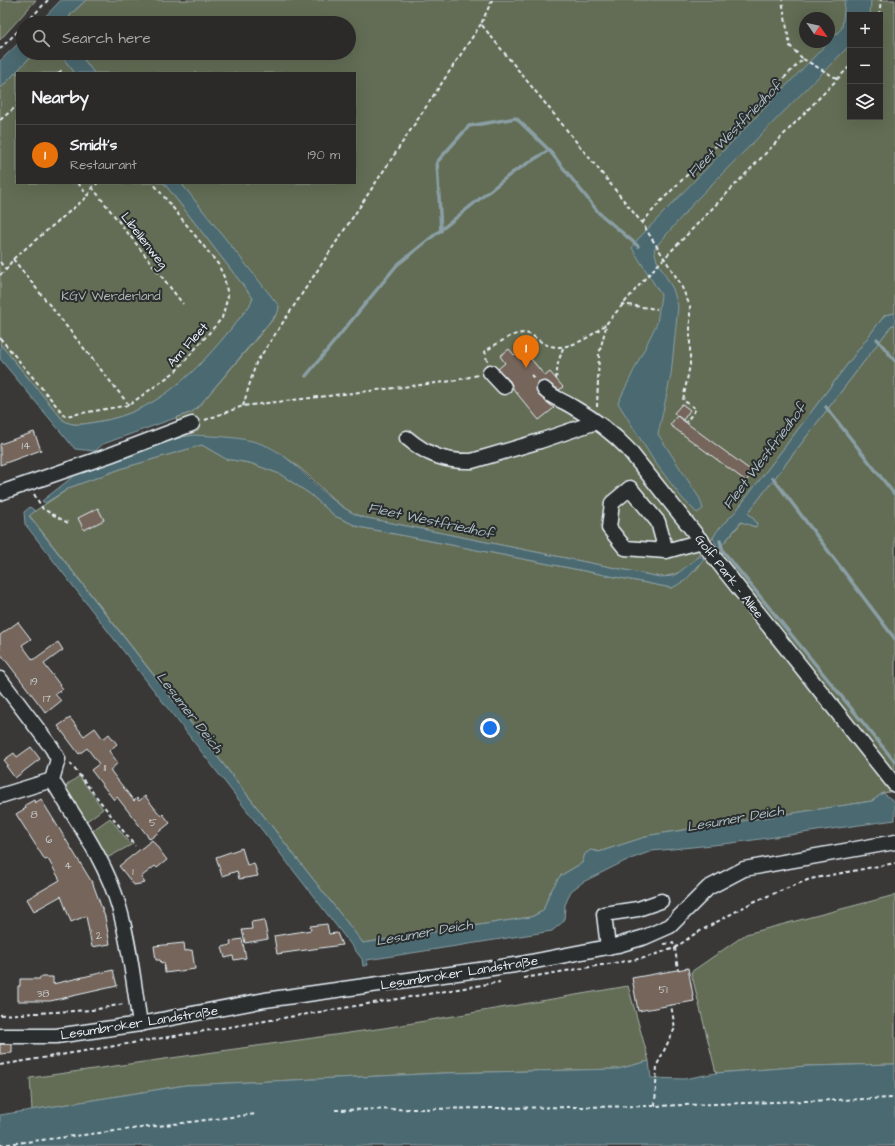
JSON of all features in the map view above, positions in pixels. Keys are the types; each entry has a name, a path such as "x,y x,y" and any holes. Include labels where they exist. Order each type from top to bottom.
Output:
{"street":[{"path":"490,372 504,387"},
{"name":"Golf Park - Allee","path":"544,389 548,394 571,405 608,429 628,449 895,785"},
{"path":"408,438 418,447 438,458 472,461 540,441 596,422"},
{"path":"0,493 30,484 192,424"},
{"path":"666,551 658,522 630,488 612,503 609,528 625,548 666,551 702,541"},
{"path":"0,679 45,738 58,759 52,780 102,864 119,906 128,944 140,1024"},
{"path":"0,796 52,780"},
{"name":"Lesumbroker Landstraße","path":"0,1036 56,1036 140,1024 265,1000 514,965 608,947 645,937 670,926 708,888 744,869 895,842"},
{"path":"608,947 604,914 638,909 661,901"}],"path":[{"path":"33,16 48,0"},
{"path":"242,406 256,363 481,24 492,0"},
{"path":"782,0 790,46 803,60 838,79"},
{"path":"879,12 881,0"},
{"path":"481,24 642,223 645,230 665,257 680,282 690,306 690,366 683,400 696,409 686,422"},
{"path":"0,49 16,33"},
{"path":"642,223 661,201 803,60"},
{"path":"192,424 242,406 453,381 490,372 485,351 518,334 528,333 550,347 563,348 590,334 607,322 621,304 665,257 847,69"},
{"path":"0,120 16,107"},
{"path":"79,184 88,196"},
{"path":"0,275 6,270 13,259 88,196 92,187 96,184"},
{"name":"Am Fleet","path":"0,338 65,416 129,405 176,371 222,318 228,296 224,277 218,264 154,184"},
{"name":"Libellenweg","path":"92,187 183,304"},
{"path":"13,259 129,405"},
{"path":"0,262 6,270"},
{"path":"621,304 657,309"},
{"path":"596,422 599,354 607,322"},
{"path":"556,380 558,363 563,348"},
{"path":"30,484 36,501 43,509 68,523"},
{"path":"58,759 67,759 135,846"},
{"path":"659,945 673,943 678,970"},
{"path":"0,1015 92,1010 137,1002"},
{"path":"655,1106 657,1065 674,1028 671,1005"},
{"path":"335,1110 655,1106 895,1098"},
{"path":"0,1145 256,1114"}],"green space":[{"path":"0,0 36,0 22,16 16,16 16,22 0,40"},
{"path":"86,0 895,0 895,313 885,315 736,511 721,526 706,548 687,568 670,575 660,577 362,517 354,514 339,504 296,465 266,447 232,438 200,436 182,437 176,418 192,412 199,406 275,317 279,307 182,184 356,184 356,72 93,72 84,60 356,60 356,16 70,16"},
{"name":"KGV Werderland","path":"27,60 65,60 74,72 16,72"},
{"name":"KGV Werderland","path":"16,72 16,184 165,184 253,298 250,305 235,325 202,362 165,394 144,407 121,416 96,422 87,424 71,424 63,420 0,344 0,89"},
{"path":"892,325 895,325 895,791 883,793 872,801 652,835 599,852 591,850 585,854 582,863 560,876 549,894 543,911 531,917 363,943 29,515 71,487 123,468 202,445 226,459 250,463 280,474 310,494 335,516 359,527 672,588 697,569 704,559 723,544 742,522 755,527 757,523 748,513"},
{"path":"79,776 103,809 84,823 65,790 67,785"},
{"path":"110,818 131,845 107,858 89,833"},
{"path":"895,895 895,1064 807,1066 716,1073 691,972 746,934"},
{"path":"628,986 649,1061 618,1069 444,1073 186,1085 32,1110 30,1078 384,1028"}],"water":[{"path":"61,0 86,0 70,16 46,16"},
{"path":"845,0 871,0 870,12 847,12 847,48 698,198 654,249 657,261 673,289 678,306 671,375 658,434 700,499 703,509 697,513 682,498 654,461 618,403 657,323 661,295 632,248 637,240 823,48 835,48 835,35 842,28"},
{"path":"16,46 16,60 27,60 0,89 0,61"},
{"path":"65,60 84,60 93,72 74,72"},
{"path":"165,184 182,184 279,306 278,312 199,406 192,412 103,444 95,451 75,449 0,359 0,344 63,420 71,424 96,422 121,416 144,407 165,394 184,379 218,344 250,305 253,298"},
{"path":"895,313 895,325 892,325 748,513 757,523 756,527 741,522 718,548 713,538 717,531 736,511 885,315"},
{"path":"194,435 237,438 269,447 299,468 339,504 350,512 362,517 660,577 674,576 700,556 704,559 686,580 672,588 359,527 335,516 310,494 280,474 250,463 226,459 202,445 123,468 71,487 45,503 42,501 75,475 94,469 98,465 182,437"},
{"path":"30,507 35,511 29,516 363,943 531,917 543,911 549,894 560,876 582,863 585,854 591,850 599,852 651,835 872,801 883,793 895,802 895,820 732,843 652,851 625,861 583,882 571,891 565,905 564,921 552,931 367,960 368,965 363,966 362,959 25,524 24,512"},
{"path":"649,1061 651,1078 684,1079 716,1073 807,1066 895,1064 895,1146 0,1146 0,1115 186,1085 444,1073 618,1069"}],"building":[{"path":"522,348 545,376 550,372 563,387 559,390 546,381 538,383 536,387 538,395 554,408 539,420 514,390 510,381 498,369 505,363 500,356 509,349 514,355"},
{"path":"682,404 690,410 683,420 674,413"},
{"path":"677,416 753,472 746,481 670,425"},
{"path":"34,432 41,450 0,465 0,444"},
{"path":"98,508 104,520 84,530 78,518"},
{"path":"18,622 31,639 22,645 33,660 58,642 63,650 44,664 63,689 55,694 61,701 46,713 0,653 0,635"},
{"path":"70,718 84,736 95,728 103,739 109,734 117,744 109,751 118,763 110,770 134,801 137,798 139,801 145,796 161,816 163,814 170,823 150,839 117,797 114,800 91,770 99,764 87,748 79,754 58,726"},
{"path":"31,747 40,759 15,778 6,766 8,765 4,760 14,753 17,757"},
{"path":"41,799 93,884 105,917 110,944 92,947 86,916 71,922 61,896 34,911 27,899 60,880 48,859 45,860 16,814 26,808 25,805 34,800 35,803"},
{"path":"152,840 167,860 157,868 155,866 141,877 145,883 134,885 119,866"},
{"path":"242,848 247,865 254,863 258,876 239,879 237,871 222,876 216,857"},
{"path":"264,920 268,939 245,943 242,930 252,929 251,922"},
{"path":"327,924 329,934 337,933 342,945 277,954 274,936 311,930 310,926"},
{"path":"242,939 246,958 234,960 233,956 225,958 222,947 231,945 230,941"},
{"path":"184,943 185,951 192,950 195,969 165,973 164,962 161,963 160,960 156,960 154,946"},
{"path":"688,968 694,1001 638,1011 632,978"},
{"path":"113,970 117,986 50,1001 18,1001 18,986 20,986 20,979 40,979 40,977 53,977 53,984"},
{"path":"0,1044 12,1044 12,1053 0,1054"}],"waterway":[{"name":"Fleet Westfriedhof","path":"441,231 437,162 469,126 516,118 549,150"},
{"name":"Fleet Westfriedhof","path":"306,376 397,265 512,173 549,150 599,213 638,246"},
{"path":"877,339 895,361"},
{"path":"826,407 895,495"},
{"path":"773,478 895,639"},
{"path":"720,541 723,551 895,762"}],"place":[{"name":"Smidt's","path":"526,368"}],"water label":[{"name":"Lesumer Deich","path":"190,712"},
{"name":"Lesumer Deich","path":"735,818"},
{"name":"Lesumer Deich","path":"424,932"}]}
